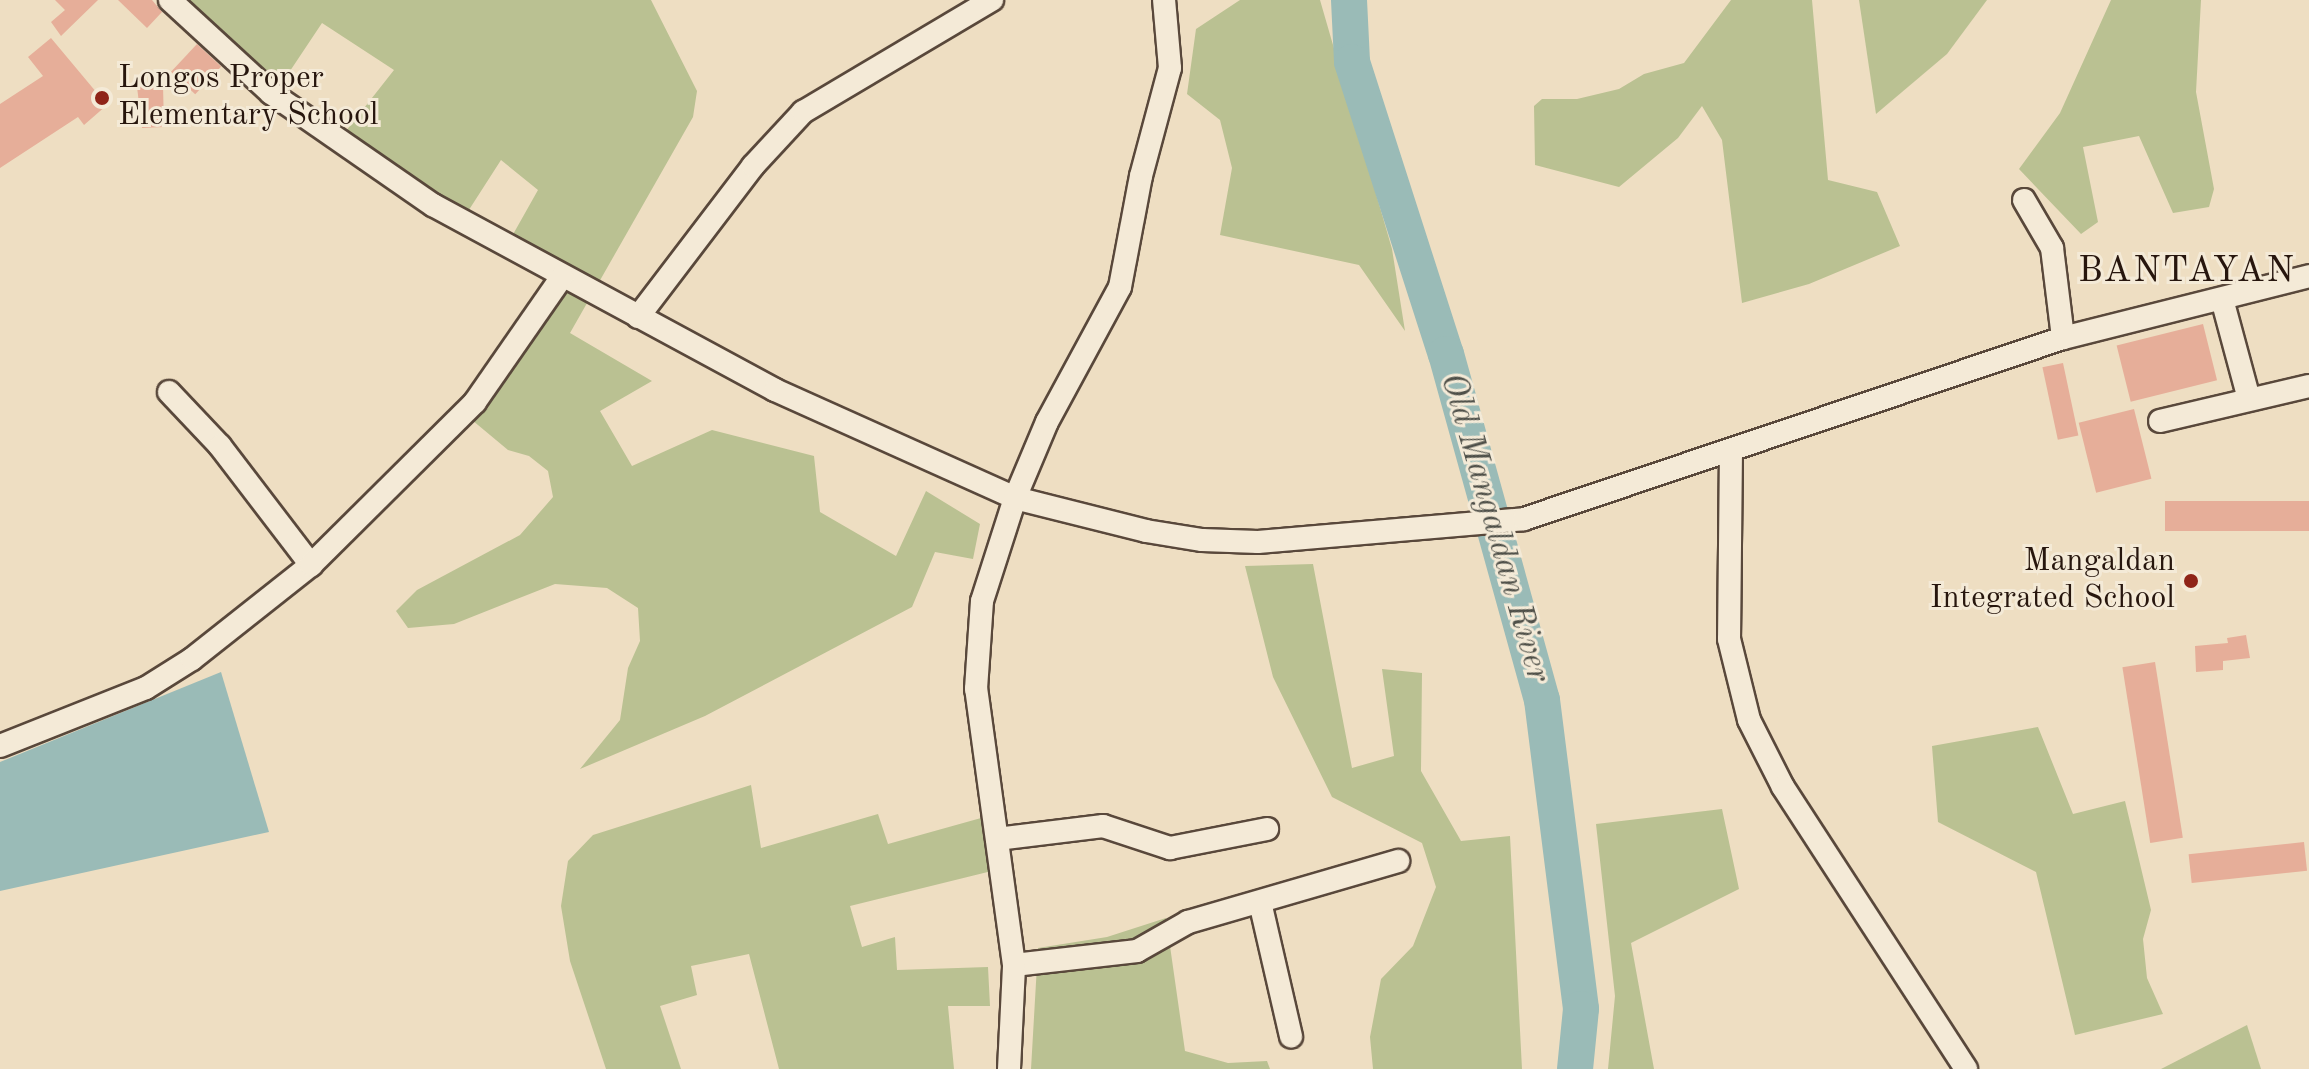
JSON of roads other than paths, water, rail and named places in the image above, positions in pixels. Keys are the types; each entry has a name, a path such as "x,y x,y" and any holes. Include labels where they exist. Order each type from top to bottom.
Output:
{"street":[{"path":"170,0 302,116 433,205 775,390 1015,498 1202,540 1258,542 1441,530 1524,519 2063,338 2309,276"},
{"path":"638,317 753,166 803,112 992,0"},
{"path":"1009,1069 1014,965 980,741 976,646 985,590 1015,498 1047,422 1120,287 1141,176 1170,68 1164,0"},
{"path":"2024,200 2052,248 2063,338"},
{"path":"0,746 146,688 192,659 311,565 475,402 562,277"},
{"path":"2222,299 2249,399"},
{"path":"2160,421 2309,386"},
{"path":"169,392 220,446 311,565"},
{"path":"1731,450 1729,639 1749,720 1783,787 1966,1069"},
{"path":"997,839 1103,826 1170,848 1267,829"},
{"path":"1014,965 1137,951 1188,922 1398,861"},
{"path":"1260,902 1291,1036"}],"water":[{"path":"221,672 269,832 0,891 0,762"}],"waterway":[{"name":"Old Mangaldan River","path":"1349,0 1352,62 1446,354 1542,700 1581,1009 1575,1069"}],"place":[{"name":"Longos Proper Elementary School","path":"102,98"},
{"name":"Mangaldan Integrated School","path":"2191,581"}],"district":[{"name":"BANTAYAN","path":"2187,273"}]}
